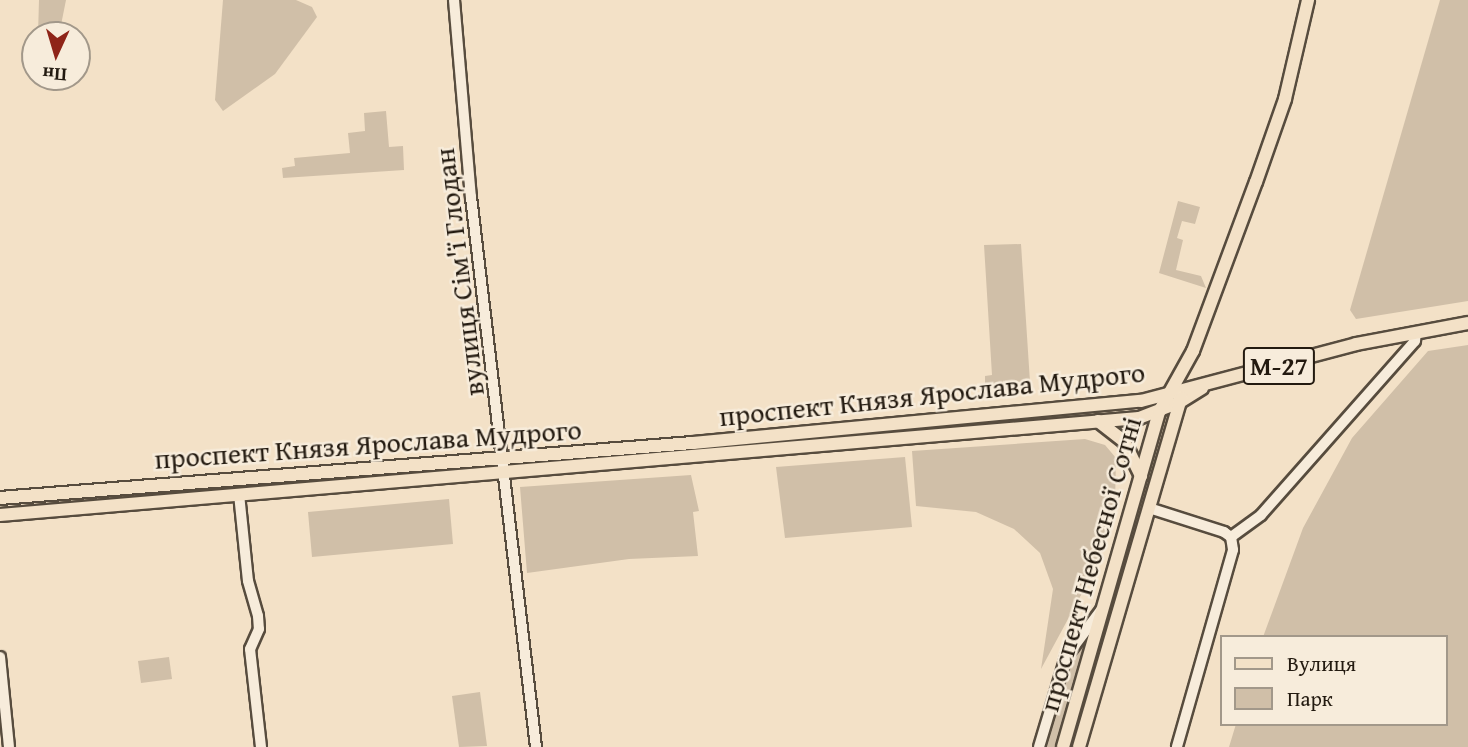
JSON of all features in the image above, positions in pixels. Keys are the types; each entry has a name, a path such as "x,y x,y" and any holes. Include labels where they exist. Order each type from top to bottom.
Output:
{"main road":[{"name":"проспект Небесної Сотні","path":"1079,747 1184,388 1189,359 1273,135 1307,0"},
{"name":"М-27","path":"1202,388 1356,344 1468,323"},
{"name":"проспект Небесної Сотні","path":"1063,747 1159,412 1165,394 1189,359"},
{"name":"проспект Князя Ярослава Мудрого","path":"0,498 503,458 1141,401 1184,388 1202,388"},
{"name":"проспект Князя Ярослава Мудрого","path":"0,515 1097,421 1159,412 1202,388"},
{"path":"1097,421 1124,441 1141,478"},
{"path":"237,479 239,494"}],"street":[{"name":"вулиця Сім'ї Глодан","path":"454,0 471,197 536,747"},
{"path":"1231,537 1261,515 1293,480 1415,341 1416,333"},
{"path":"239,494 248,581 258,616 259,629 250,649 261,747"},
{"path":"1149,508 1231,537"},
{"path":"1177,747 1233,550 1231,537"},
{"path":"1039,747 1066,657 1107,601"},
{"path":"0,657 9,747"}],"green space":[{"path":"39,0 66,0 62,21 38,21"},
{"path":"223,0 296,0 312,7 317,17 275,74 223,111 215,100"},
{"path":"1440,0 1468,0 1468,301 1356,319 1350,310"},
{"path":"386,111 389,147 403,146 404,170 283,178 282,168 295,166 294,158 350,153 348,133 365,131 364,113"},
{"path":"1178,201 1200,207 1195,224 1182,221 1177,238 1183,240 1176,270 1201,276 1206,288 1159,273"},
{"path":"1021,244 1030,382 985,385 985,376 992,375 984,245"},
{"path":"1468,345 1468,747 1229,747 1235,726 1447,726 1447,635 1264,635 1303,528 1352,438 1428,351"},
{"path":"1164,428 1107,628 1069,747 1119,584"},
{"path":"1085,439 1105,445 1116,458 1115,504 1094,571 1041,669 1053,589 1040,553 1014,529 976,512 916,506 912,451"},
{"path":"905,457 912,527 785,538 776,467"},
{"path":"691,475 699,511 693,512 698,556 629,559 527,573 520,487"},
{"path":"449,499 453,544 312,557 308,512"},
{"path":"1092,627 1060,747 1045,747 1071,660"},
{"path":"169,657 172,679 141,683 138,661"},
{"path":"480,692 487,746 459,747 452,696"}]}
